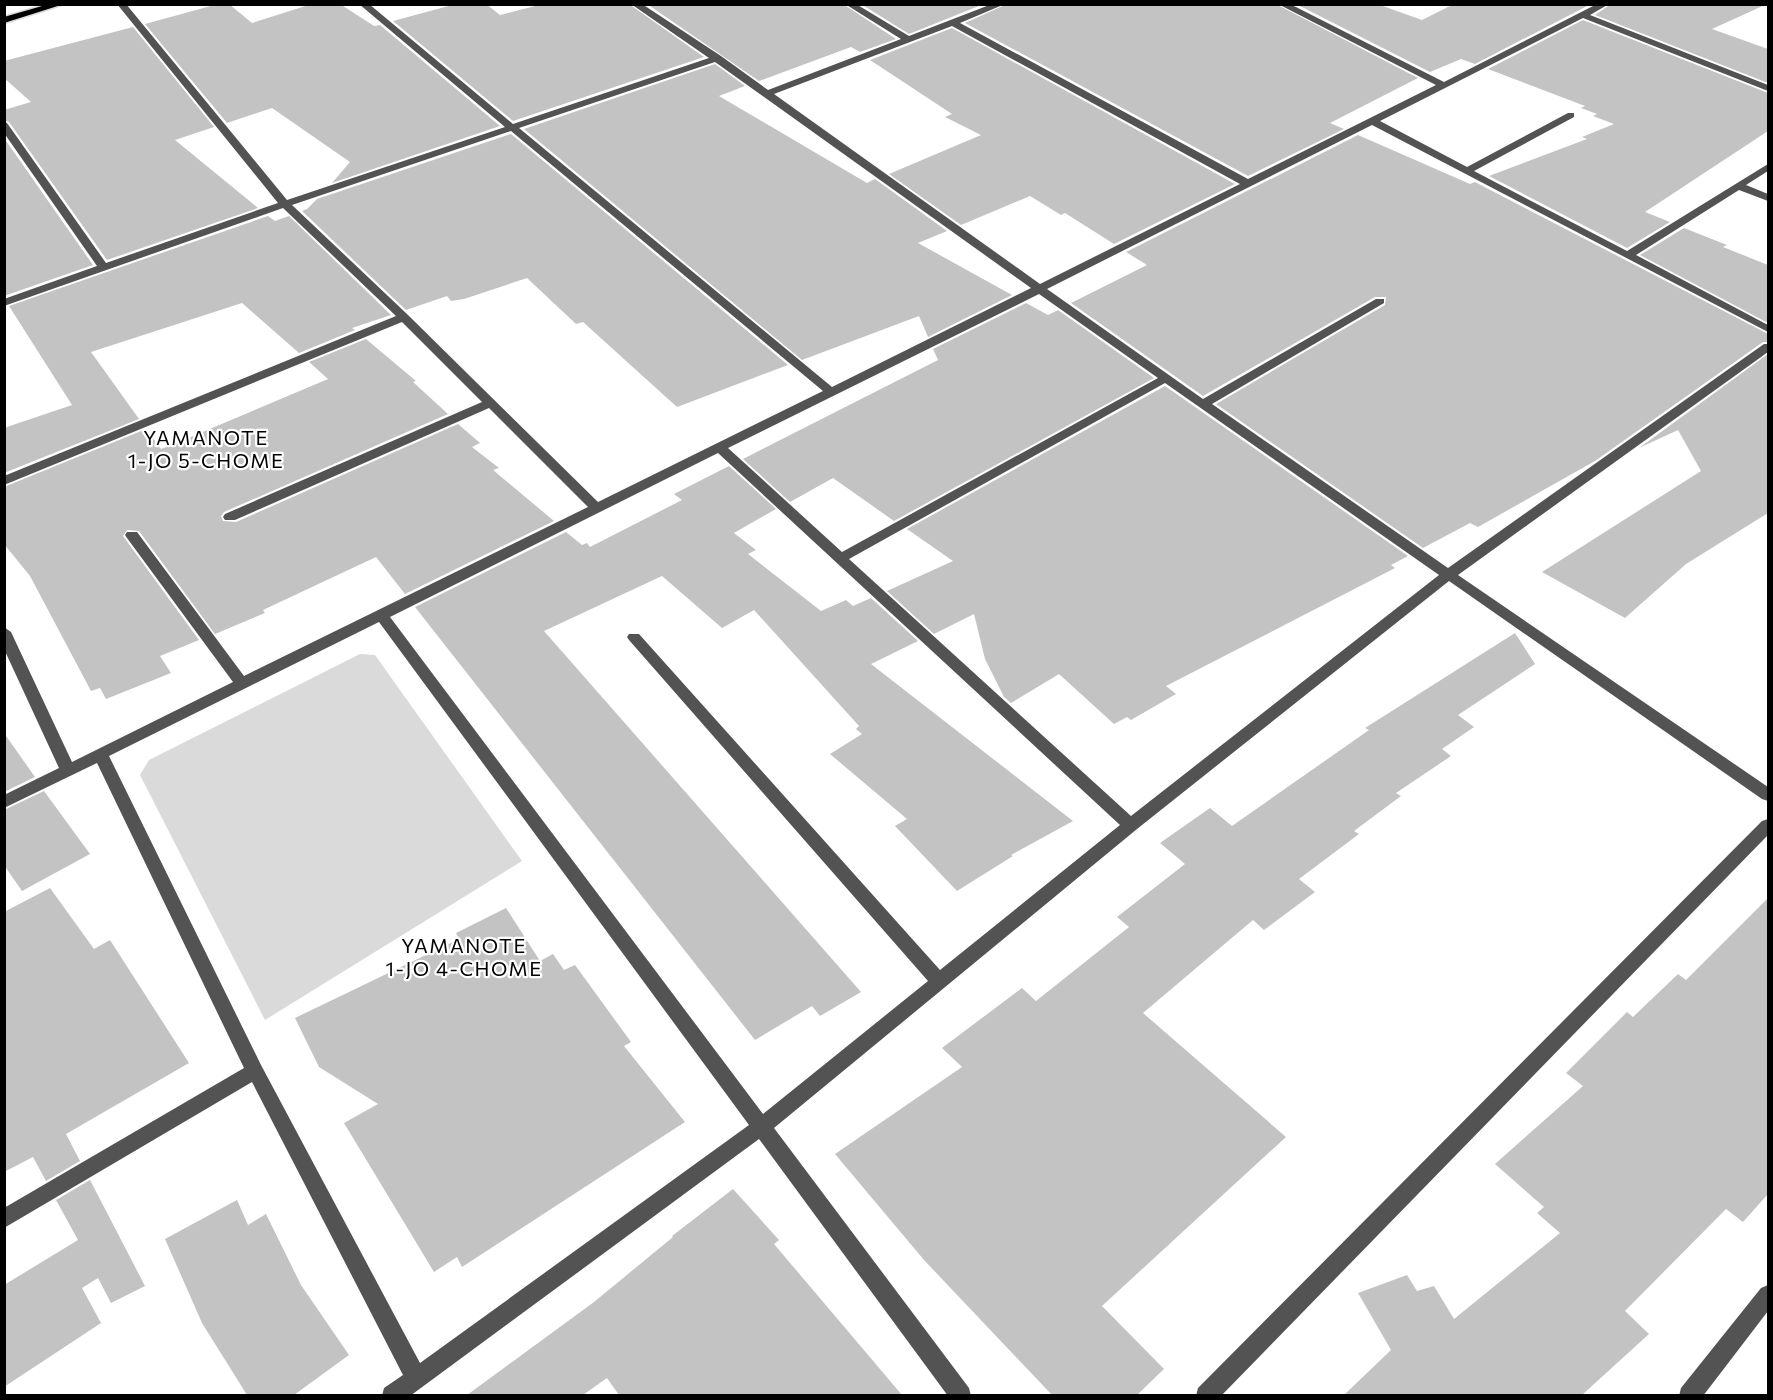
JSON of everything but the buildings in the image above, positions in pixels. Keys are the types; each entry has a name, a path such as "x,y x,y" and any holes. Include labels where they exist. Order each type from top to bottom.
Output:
{"main road":[{"path":"4,20 60,4"}],"street":[{"path":"121,4 285,204 405,317 597,508"},
{"path":"363,4 830,391"},
{"path":"635,4 718,58 1039,289 1768,795"},
{"path":"849,4 909,39"},
{"path":"768,93 1001,4"},
{"path":"4,802 1039,289 1605,4"},
{"path":"1288,5 1443,85"},
{"path":"1583,15 1768,88"},
{"path":"953,23 1249,184"},
{"path":"4,303 285,204 718,58"},
{"path":"1466,171 1571,115"},
{"path":"1371,121 1768,329"},
{"path":"4,125 104,268"},
{"path":"1628,255 1768,167"},
{"path":"1739,186 1768,198"},
{"path":"1203,404 1380,301"},
{"path":"4,481 405,317"},
{"path":"392,1395 761,1127 1131,825 1448,575 1768,347"},
{"path":"839,559 1166,378"},
{"path":"230,517 490,403"},
{"path":"719,447 1131,825"},
{"path":"132,535 242,684"},
{"path":"381,614 961,1395"},
{"path":"4,632 68,771"},
{"path":"634,638 939,981"},
{"path":"101,755 255,1071 416,1378"},
{"path":"1206,1395 1768,825"},
{"path":"4,1220 255,1071"},
{"path":"1689,1395 1768,1295"}],"shaded area":[{"path":"360,654 375,655 522,861 265,1020 140,775 149,760"}],"district":[{"name":"YAMANOTE 1-JO 5-CHOME","path":"206,450"},
{"name":"YAMANOTE 1-JO 4-CHOME","path":"464,958"}]}
